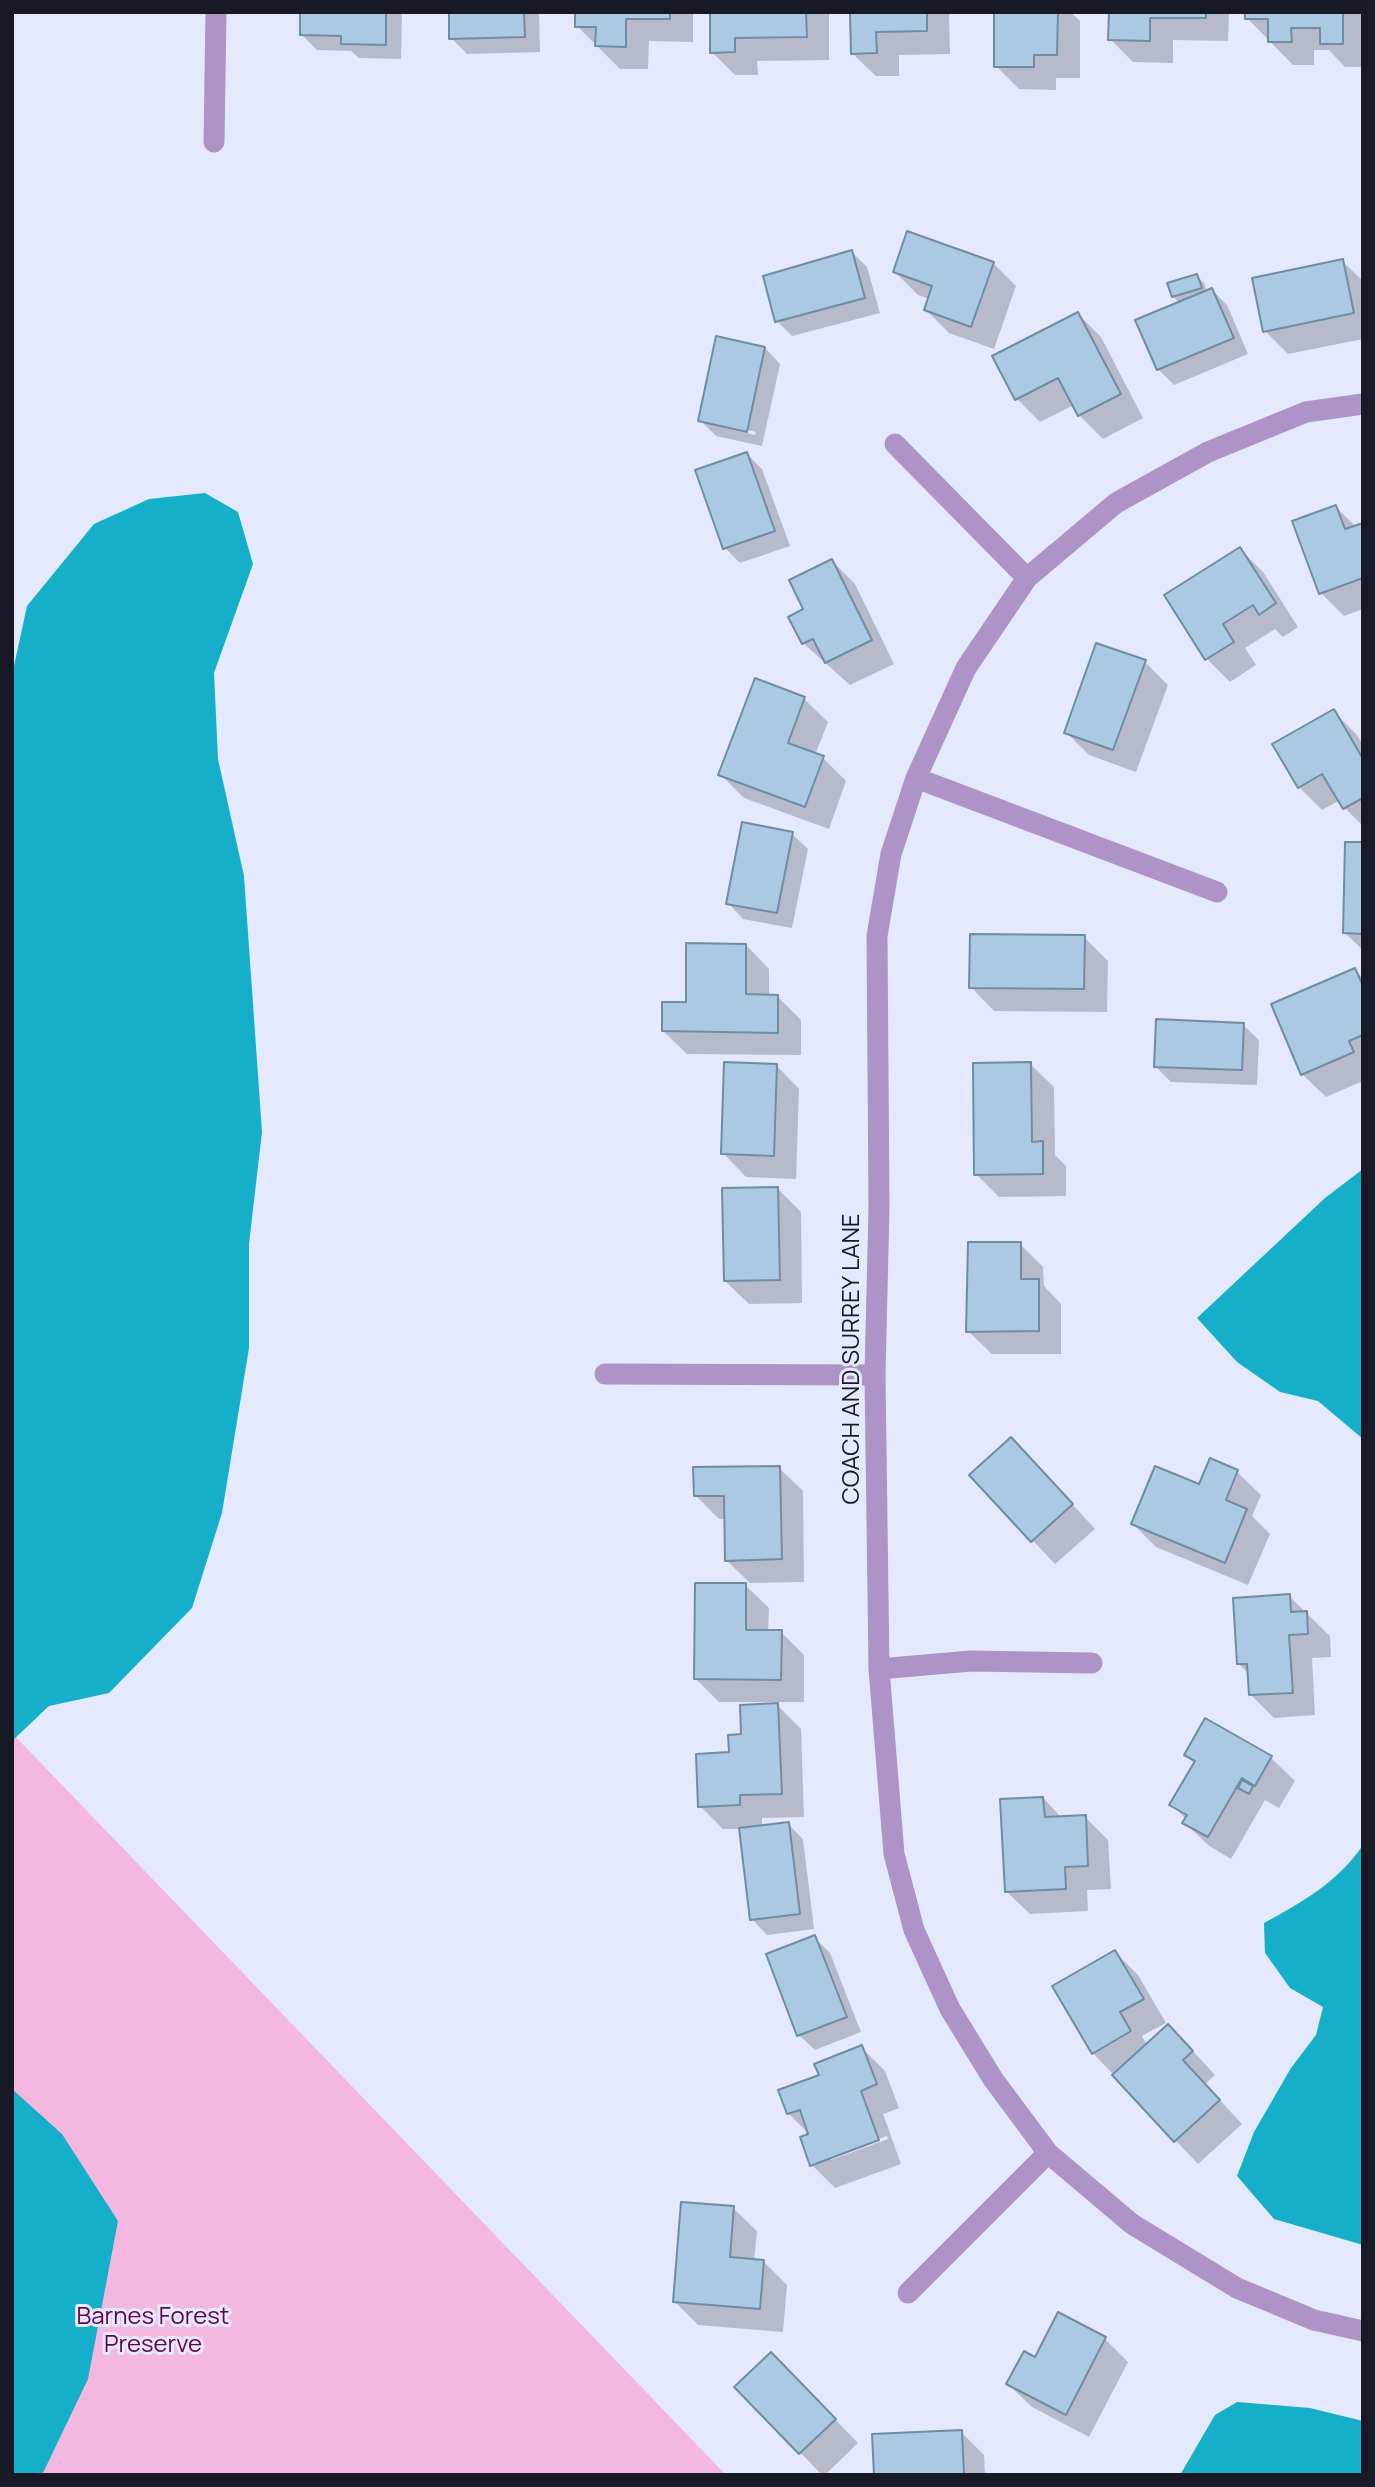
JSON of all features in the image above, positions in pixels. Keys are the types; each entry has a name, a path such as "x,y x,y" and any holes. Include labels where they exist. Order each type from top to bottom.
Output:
{"street":[{"path":"214,142 216,12"},
{"name":"COACH AND SURREY LANE","path":"1363,404 1306,412 1208,452 1116,502 1027,578 966,668 916,778 891,854 877,936 878,1207 875,1376 879,1669 894,1854 914,1930 950,2009 993,2079 1048,2153 1132,2224 1237,2288 1314,2320 1363,2331"},
{"path":"895,443 1027,578"},
{"path":"916,778 1217,892"},
{"path":"605,1374 875,1376"},
{"path":"879,1669 971,1661 1092,1663"},
{"path":"908,2293 1048,2153"}],"green space":[{"name":"Barnes Forest Preserve","path":"12,1733 726,2475 12,2475"}],"water":[{"path":"205,493 238,512 253,564 214,673 218,759 244,876 262,1132 249,1244 249,1348 222,1513 192,1608 109,1693 49,1706 12,1741 12,675 27,606 94,524 149,499"},
{"path":"1363,1169 1363,1439 1318,1401 1280,1392 1237,1362 1197,1318 1325,1198"},
{"path":"1363,1845 1363,2245 1274,2219 1237,2176 1254,2132 1291,2068 1316,2035 1323,2007 1290,1988 1265,1953 1264,1923 1330,1881"},
{"path":"12,2089 62,2134 118,2221 88,2379 42,2475 12,2475"},
{"path":"1237,2402 1310,2408 1363,2421 1363,2475 1180,2475 1215,2415"}],"building":[{"path":"300,12 386,12 386,45 341,44 341,36 300,35"},
{"path":"449,12 524,12 525,37 449,39"},
{"path":"575,12 670,12 670,19 626,19 626,47 595,46 596,27 575,27"},
{"path":"710,12 806,12 807,37 735,38 735,52 710,53"},
{"path":"850,12 927,12 927,31 876,32 877,53 851,54"},
{"path":"994,12 1058,12 1057,55 1034,55 1034,67 994,67"},
{"path":"1109,12 1206,12 1206,18 1150,18 1150,41 1108,40"},
{"path":"1245,12 1343,12 1343,44 1320,44 1320,28 1291,28 1292,42 1268,42 1268,19 1245,19"},
{"path":"907,231 994,262 971,327 924,310 932,286 893,272"},
{"path":"852,250 865,298 775,322 763,276"},
{"path":"1343,259 1354,313 1263,332 1252,278"},
{"path":"1197,274 1202,288 1172,297 1167,283"},
{"path":"1212,288 1234,338 1157,370 1135,320"},
{"path":"1078,312 1121,394 1078,416 1058,378 1015,400 992,356"},
{"path":"716,336 765,347 747,432 698,421"},
{"path":"747,452 775,531 723,549 695,470"},
{"path":"1336,505 1345,529 1363,523 1363,578 1319,594 1292,521"},
{"path":"1240,547 1276,603 1259,615 1253,605 1223,624 1234,642 1205,660 1164,595"},
{"path":"832,559 872,640 825,663 813,639 802,644 788,617 803,609 789,580"},
{"path":"1096,643 1146,660 1113,750 1064,733"},
{"path":"755,678 805,697 788,743 824,756 805,807 718,775"},
{"path":"1334,709 1363,759 1363,798 1343,809 1322,774 1298,788 1272,744"},
{"path":"742,822 793,832 777,913 726,904"},
{"path":"1345,842 1363,842 1363,934 1343,933"},
{"path":"970,934 1085,935 1084,989 969,988"},
{"path":"686,943 746,944 746,994 778,995 778,1033 662,1031 662,1002 686,1002"},
{"path":"1355,968 1363,986 1363,1035 1349,1041 1354,1052 1301,1075 1271,1004"},
{"path":"1156,1019 1244,1023 1242,1070 1154,1067"},
{"path":"724,1062 777,1064 774,1156 721,1154"},
{"path":"1031,1062 1032,1142 1043,1141 1043,1174 974,1175 973,1063"},
{"path":"778,1187 780,1280 724,1281 722,1188"},
{"path":"968,1242 1021,1242 1021,1279 1039,1279 1039,1331 966,1332"},
{"path":"1011,1437 1073,1504 1031,1542 969,1475"},
{"path":"1210,1458 1238,1470 1226,1500 1247,1509 1225,1563 1131,1524 1155,1466 1199,1484"},
{"path":"780,1466 782,1559 725,1561 724,1496 694,1496 693,1467"},
{"path":"695,1583 746,1583 746,1630 782,1630 781,1680 694,1679"},
{"path":"1290,1594 1291,1612 1307,1611 1308,1634 1289,1635 1293,1693 1249,1695 1247,1664 1237,1664 1233,1598"},
{"path":"778,1703 782,1794 740,1795 740,1805 698,1807 696,1754 729,1752 728,1735 741,1734 740,1705"},
{"path":"1205,1718 1272,1756 1255,1786 1242,1778 1208,1837 1182,1823 1187,1815 1169,1805 1195,1761 1184,1755"},
{"path":"1242,1780 1253,1786 1249,1794 1238,1788"},
{"path":"1043,1797 1045,1817 1086,1815 1088,1866 1065,1867 1066,1889 1005,1892 1000,1799"},
{"path":"789,1822 800,1914 750,1920 739,1828"},
{"path":"815,1935 847,2017 797,2036 766,1954"},
{"path":"1115,1950 1144,1999 1120,2012 1131,2031 1092,2054 1052,1986"},
{"path":"1168,2024 1193,2051 1183,2060 1220,2100 1174,2142 1112,2075"},
{"path":"862,2045 877,2084 861,2091 879,2140 810,2166 800,2137 808,2134 800,2110 787,2114 778,2090 819,2075 814,2064"},
{"path":"681,2202 734,2206 730,2257 764,2260 760,2309 673,2302"},
{"path":"1058,2312 1106,2337 1066,2415 1006,2384 1024,2351 1035,2357"},
{"path":"771,2352 836,2419 799,2454 734,2387"},
{"path":"962,2430 964,2475 874,2475 872,2434"}]}
